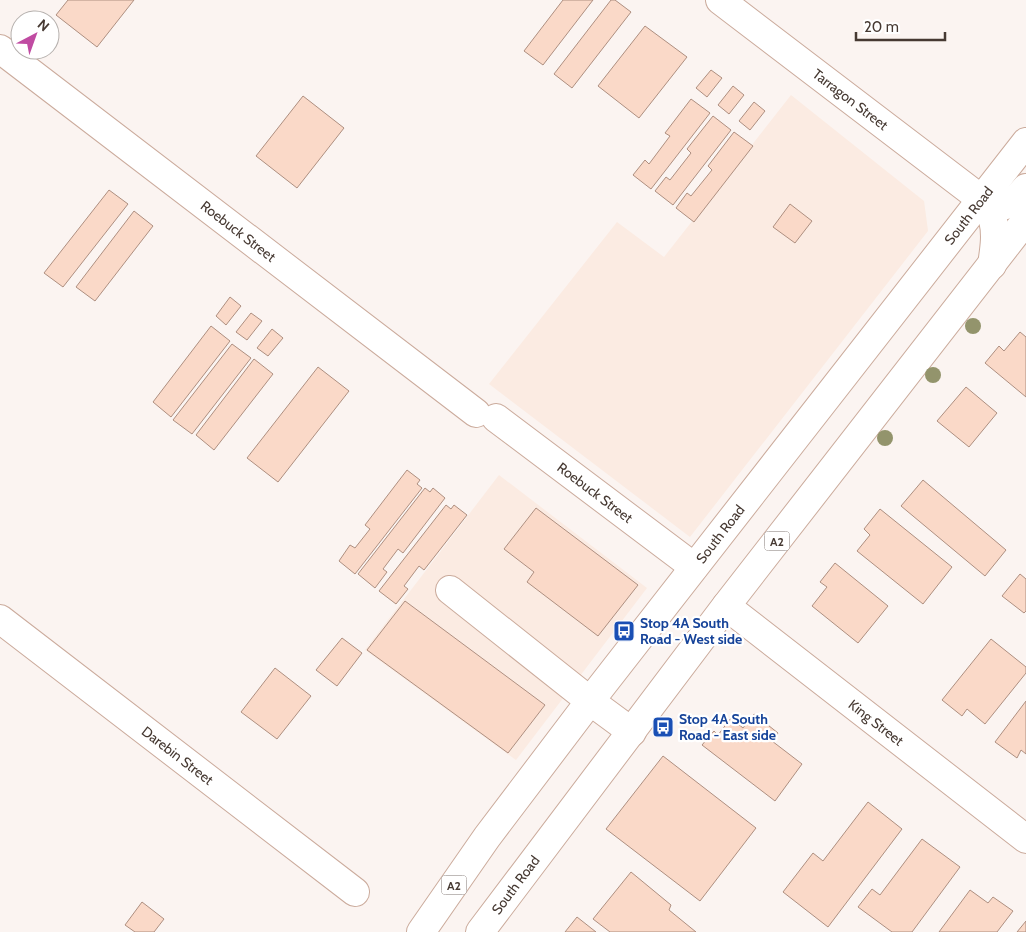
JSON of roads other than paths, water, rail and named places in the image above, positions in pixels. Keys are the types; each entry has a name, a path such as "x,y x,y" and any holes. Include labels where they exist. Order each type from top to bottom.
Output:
{"main road":[{"name":"Tarragon Street","path":"720,0 981,199"},
{"name":"Roebuck Street","path":"0,49 486,415 694,567"},
{"name":"South Road","path":"421,932 488,837 590,701 1026,142"},
{"path":"981,199 997,207 1002,206 1018,197 1026,188"},
{"path":"981,199 993,219 995,230 992,265"},
{"name":"South Road","path":"480,932 726,606 1026,220"},
{"path":"450,590 632,732"},
{"name":"King Street","path":"726,606 1026,839"},
{"name":"Darebin Street","path":"0,619 355,892"}],"place":[{"name":"Stop 4A South Road - West side","path":"624,631"},
{"name":"Stop 4A South Road - East side","path":"663,727"}]}
